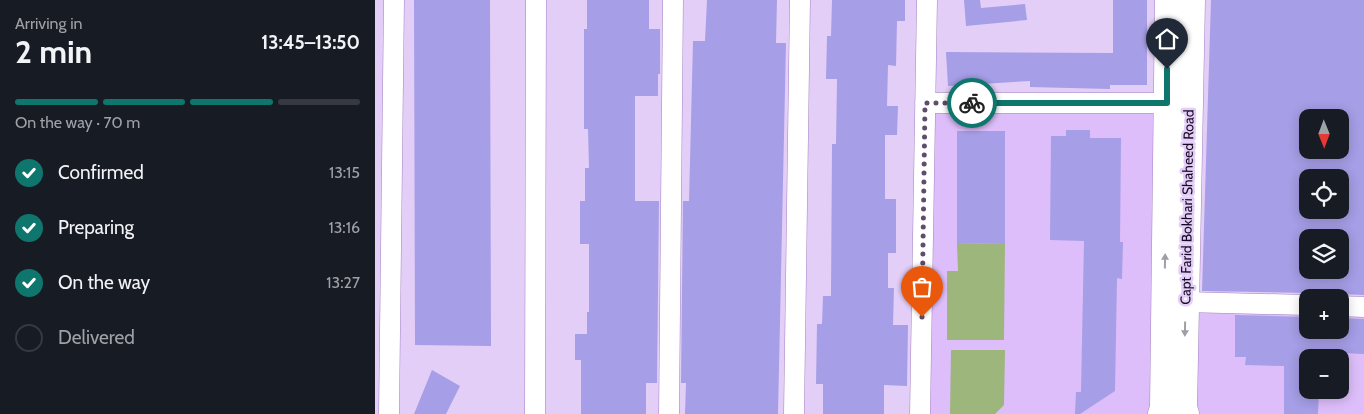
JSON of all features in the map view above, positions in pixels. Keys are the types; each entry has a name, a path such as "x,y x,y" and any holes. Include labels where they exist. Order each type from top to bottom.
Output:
{"street":[{"path":"389,414 394,0"},
{"path":"535,414 536,0"},
{"path":"669,414 673,0"},
{"path":"794,414 800,0"},
{"path":"920,414 927,0"},
{"name":"Capt Farid Bokhari Shaheed Road","path":"1162,414 1164,408 1169,0"},
{"name":"Capt Farid Bokhari Shaheed Road","path":"1185,414 1183,408 1191,0"},
{"path":"925,103 1167,103"},
{"path":"1185,302 1299,306"},
{"path":"1349,306 1364,307"}],"shaded area":[{"path":"925,103 1167,103 1162,414 920,414"},
{"path":"1185,302 1299,305 1299,339 1349,339 1349,306 1364,307 1364,414 1185,414"}],"green space":[{"path":"1005,243 1004,340 947,340 947,271 958,271 957,244"},
{"path":"951,350 1005,350 1004,405 995,414 950,414"}],"building":[{"path":"414,0 490,0 491,346 415,345"},
{"path":"587,0 649,0 649,29 660,29 658,96 635,96 635,201 659,201 657,383 646,383 646,414 581,414 581,360 575,360 575,334 587,334 587,312 589,312 589,244 580,244 580,201 585,201 585,168 589,168 588,129 584,129 584,29 587,29"},
{"path":"707,0 777,0 776,43 786,43 778,414 685,414 686,383 681,383 683,201 689,201 693,41 705,41"},
{"path":"832,0 905,0 905,21 897,21 896,66 888,65 887,106 898,106 897,135 885,135 885,199 896,199 896,253 888,253 888,288 894,288 893,325 908,325 907,386 884,385 884,414 823,414 823,384 816,384 817,324 822,324 823,296 831,296 832,144 836,144 837,79 826,79 827,36 831,36"},
{"path":"964,0 980,0 981,8 1025,4 1027,20 966,26"},
{"path":"1113,0 1147,0 1147,85 1110,85 1110,89 1030,87 1030,81 948,86 946,52 1113,53"},
{"path":"1211,0 1364,0 1364,295 1349,294 1349,289 1299,289 1299,293 1202,291"},
{"path":"1066,130 1090,130 1090,138 1121,138 1120,242 1123,242 1122,279 1117,278 1115,391 1080,414 1075,414 1076,392 1081,392 1084,241 1050,240 1051,136 1066,136"},
{"path":"957,131 1005,131 1005,243 957,244"},
{"path":"1235,315 1299,317 1299,339 1349,339 1349,318 1364,319 1364,354 1349,353 1349,349 1299,349 1299,399 1319,399 1318,414 1284,414 1284,366 1245,365 1246,357 1235,357"},
{"path":"432,370 460,386 446,414 414,414"}],"way so far":[{"path":"922,317 925,103 972,103"}],"route":[{"path":"972,103 1167,103 1167,69"}]}
